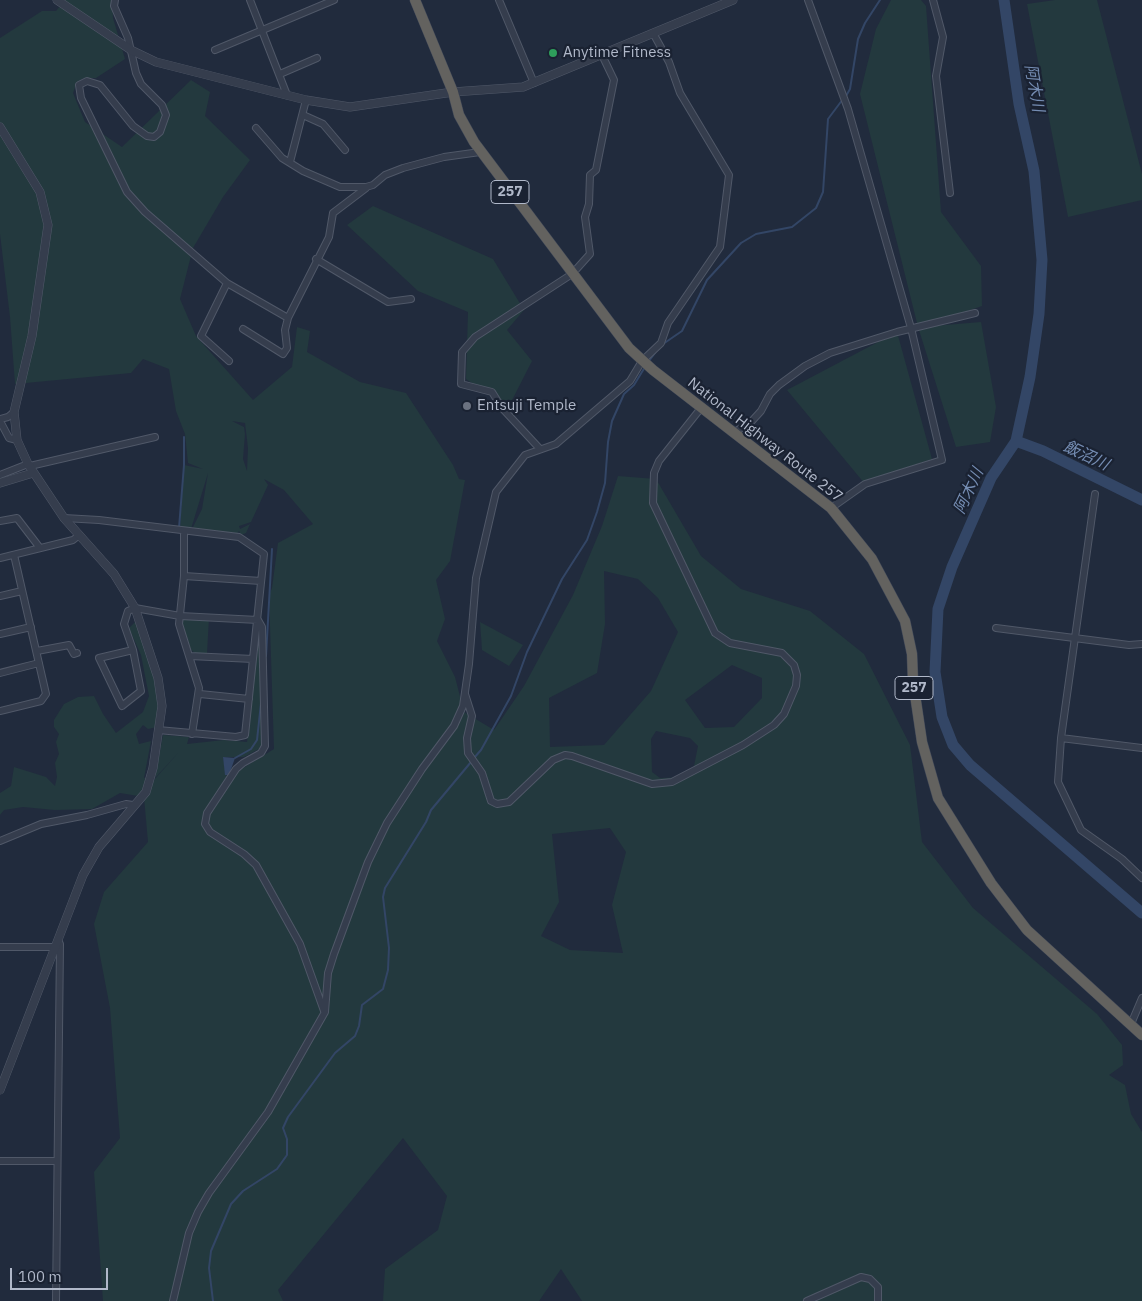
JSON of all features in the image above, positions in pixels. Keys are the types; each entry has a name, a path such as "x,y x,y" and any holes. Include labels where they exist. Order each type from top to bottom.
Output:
{"highway":[{"name":"National Highway Route 257","path":"415,0 453,92 462,122 480,152 628,348 701,408 831,508 872,559 906,621 912,654 913,681 922,742 938,798 991,883 1027,930 1142,1035"}],"street":[{"path":"57,0 131,50 163,64 306,100 350,108 453,92 517,88 534,83 733,0"},
{"path":"115,0 114,6 131,50 133,64 141,84 165,111 165,122 158,135 147,136 138,131 96,82 80,83 78,86 79,94 127,192 134,201 227,283 288,318"},
{"path":"250,0 287,95"},
{"path":"215,50 334,0"},
{"path":"499,0 534,83"},
{"path":"808,0 848,109 911,328 942,460 865,484 831,508"},
{"path":"933,0 943,37 936,76 950,193"},
{"path":"173,1301 189,1233 198,1212 209,1193 268,1112 325,1012 328,973 368,862 387,823 401,799 454,726 465,694 473,594 496,492 525,455 556,444 630,381 642,361 661,343 668,323 720,247 729,175 680,93 669,62 653,33"},
{"path":"540,449 502,408 492,392 461,384 462,352 475,337 572,274 590,254 584,217 589,204 590,175 596,170 614,80 602,54"},
{"path":"280,74 317,58"},
{"path":"290,162 306,100"},
{"path":"303,115 322,124 345,150"},
{"path":"0,127 40,192 48,225 32,336 14,412 17,440 30,468 64,518 78,536 114,574 135,608 162,695 153,768 146,792 89,862 0,1090"},
{"path":"256,128 282,158 303,171 340,187 366,187 373,185 385,175 403,168 444,157 480,152"},
{"path":"243,329 283,354 287,348 285,330 288,318 316,259 329,237 333,213 366,187"},
{"path":"316,259 388,302 410,299"},
{"path":"227,283 201,336 229,361"},
{"path":"734,433 756,416 770,394 779,385 805,366 830,353 911,328 975,313"},
{"path":"465,694 472,716 466,745 470,756 476,763 491,801 497,804 510,802 553,760 565,755 652,784 665,784 679,780 744,745 774,725 784,714 796,686 797,675 794,665 782,653 730,643 715,633 653,503 654,473 660,461 701,408"},
{"path":"14,412 0,420 9,438 17,440"},
{"path":"0,475 155,437"},
{"path":"0,483 30,468"},
{"path":"1095,494 1061,738 1058,782 1081,830 1122,859 1142,878"},
{"path":"0,521 17,518 40,548"},
{"path":"64,518 99,520 244,539 264,554 246,732 243,736 192,734 158,730"},
{"path":"184,532 184,576 179,624 200,694 192,734"},
{"path":"0,558 73,540 78,536"},
{"path":"0,711 41,701 46,697 14,555"},
{"path":"184,576 261,580"},
{"path":"0,596 22,591"},
{"path":"133,650 99,658 122,706 141,691 133,650 124,620 126,612 135,608 180,616 258,620"},
{"path":"258,620 262,627 265,746 261,753 236,769 207,813 205,824 210,832 244,854 256,865 298,938 325,1012"},
{"path":"0,634 31,627"},
{"path":"996,628 1129,645 1142,644"},
{"path":"37,651 69,645 74,654 77,653"},
{"path":"190,656 253,659"},
{"path":"0,673 39,663"},
{"path":"200,694 249,699"},
{"path":"1061,738 1142,748"},
{"path":"0,841 41,824 87,815 126,804 134,805"},
{"path":"0,947 60,944 56,1161 56,1301"},
{"path":"1131,1024 1142,998"},
{"path":"0,1161 56,1161"},
{"path":"806,1301 861,1277 870,1279 878,1287 878,1301"}],"green space":[{"path":"65,0 112,0 113,18 125,59 96,78 84,78 77,82 73,93 85,122 122,147 191,80 210,92 205,116 250,160 223,197 193,248 180,299 196,336 253,400 292,367 297,327 310,331 307,352 360,382 406,393 453,465 459,479 465,480 450,561 436,580 445,619 437,641 455,677 464,712 494,730 524,686 573,595 602,526 618,476 656,479 701,556 741,589 810,611 864,654 910,745 922,842 973,908 1097,1014 1122,1045 1123,1065 1109,1075 1125,1085 1131,1114 1142,1132 1142,1301 582,1301 561,1269 539,1301 383,1301 385,1269 438,1230 447,1196 403,1138 278,1290 283,1301 103,1301 94,1172 120,1138 110,1008 94,924 104,892 148,842 144,797 120,793 92,809 55,810 23,807 4,810 0,815 0,793 11,786 14,767 46,777 55,786 57,777 55,763 59,754 56,742 59,734 54,727 54,720 64,704 78,697 94,696 116,733 143,712 149,696 141,655 129,628 136,621 159,692 157,727 148,729 143,725 136,734 139,744 151,741 144,778 154,780 179,752 155,778 163,735 189,737 187,744 224,740 247,742 259,637 263,743 259,749 244,757 223,757 227,778 274,749 269,595 272,588 278,543 313,524 284,490 264,479 268,485 251,522 239,526 240,529 250,524 246,533 241,535 239,531 237,534 192,529 202,509 208,473 191,529 180,528 184,465 203,469 188,463 185,434 176,411 169,369 143,359 131,373 15,384 10,317 0,234 0,38 42,11 56,11","holes":["232,421 245,423 248,448 247,471 243,459 244,427","604,571 638,579 658,598 678,632 651,691 604,745 550,747 549,698 597,673 605,624","732,665 762,678 762,698 734,727 705,728 685,700","656,731 690,738 698,746 693,771 686,777 660,778 652,772 651,739","610,828 626,852 612,905 623,953 570,950 541,936 559,902 552,834"]},
{"path":"891,0 921,0 926,6 941,212 981,266 982,306 921,327 981,322 996,407 990,442 956,447 918,327 860,94 876,29"},
{"path":"1055,0 1097,0 1142,174 1142,200 1068,217 1027,4"},
{"path":"373,206 493,259 524,310 507,330 532,361 508,408 466,379 468,312 418,291 347,225"},
{"path":"897,332 932,459 865,484 787,390"},
{"path":"186,618 209,618 207,653 195,653 191,650 181,621"},
{"path":"480,622 523,645 509,666 482,650"}],"water":[{"path":"223,757 235,758 229,775 225,775"}],"waterway":[{"path":"846,96 850,89 858,39 865,23 880,0"},
{"name":"阿木川","path":"1004,0 1019,104 1034,171 1042,260 1039,314 1030,377 1016,441 991,478 952,567 938,609 935,672 942,717 953,745 970,765 1142,913"},
{"path":"663,344 682,331 707,280 741,243 756,234 792,227 816,208 823,192 828,119 843,99"},
{"path":"649,361 655,353"},
{"path":"474,758 481,750 511,696 527,652 562,579 587,540 605,483 608,442 612,421 624,394 634,385 645,367"},
{"path":"179,528 184,465 184,437"},
{"name":"飯沼川","path":"1016,441 1043,451 1142,500"},
{"path":"266,656 272,549"},
{"path":"235,758 251,749 257,740 261,703"},
{"path":"213,1301 209,1268 211,1251 231,1204 243,1191 277,1169 287,1155 287,1139 283,1128 288,1117 335,1053 355,1036 359,1026 362,1005 383,989 388,970 389,948 383,897 385,888 426,822 431,810 471,762"}],"place":[{"name":"Anytime Fitness","path":"553,53"},
{"name":"Entsuji Temple","path":"467,406"}]}
